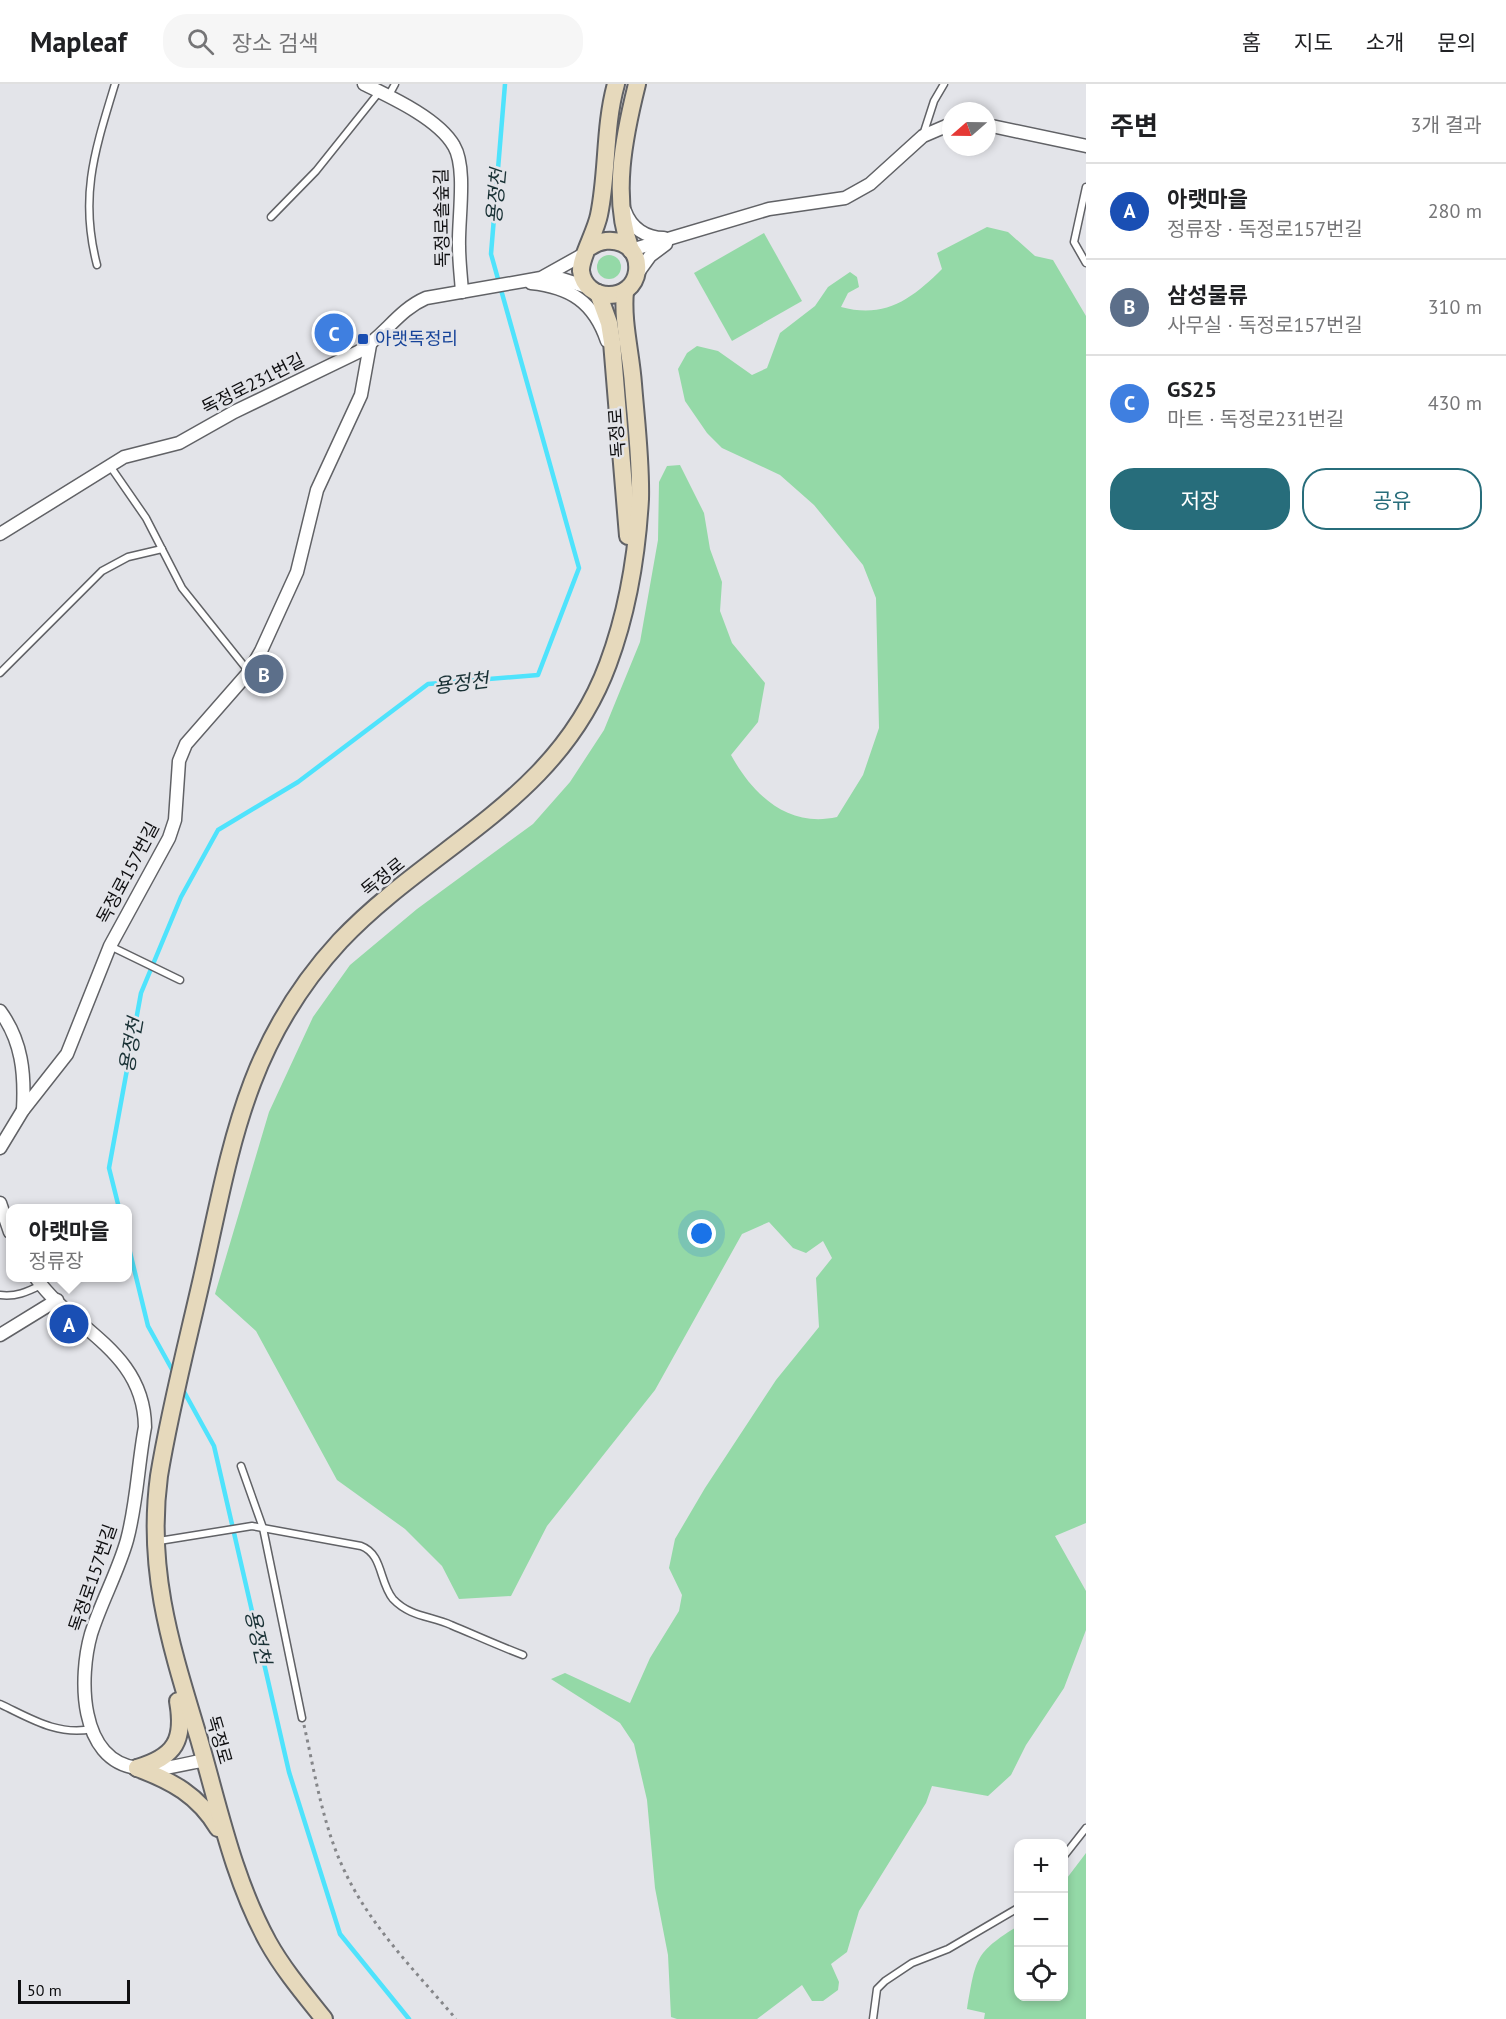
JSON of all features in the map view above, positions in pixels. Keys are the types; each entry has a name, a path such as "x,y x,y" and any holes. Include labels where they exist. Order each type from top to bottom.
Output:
{"street":[{"name":"독정로솔숲길","path":"364,84 388,90 442,133 453,144 459,156 459,248 462,292"},
{"path":"594,291 581,272 601,210 607,135 616,84"},
{"path":"636,276 637,267 621,219 621,199 624,145 637,84"},
{"path":"996,127 1086,146"},
{"path":"631,249 769,209 845,198 870,183 923,136 942,128"},
{"path":"621,199 632,224 641,232 660,238 678,237"},
{"path":"524,282 562,279 607,296 625,291 650,256 678,237"},
{"path":"524,282 554,272 606,239 624,243 631,249"},
{"path":"524,282 560,287 584,303 603,331 615,368"},
{"name":"독정로231번길","path":"0,534 124,457 179,443 234,412 370,345 414,303 426,298 524,282"},
{"name":"독정로","path":"594,291 609,323 615,368 630,573"},
{"name":"독정로","path":"324,2019 268,1943 246,1895 227,1843 167,1632 160,1601 155,1542 155,1501 164,1447 237,1124 249,1086 267,1045 300,989 360,921 496,814 531,783 584,712 607,667 621,622 637,529 639,466 633,374 624,305 625,291"},
{"name":"독정로157번길","path":"0,1148 23,1110 67,1054 110,946 169,838 175,820 179,761 186,744 249,672 297,572 317,490 361,395 370,345"},
{"path":"0,1011 18,1043 24,1086 23,1110"},
{"path":"0,1203 6,1220"},
{"name":"독정로157번길","path":"40,1282 105,1344 133,1378 141,1394 144,1411 145,1427 129,1531 86,1654 83,1690 92,1729 111,1756 137,1768 171,1767 205,1760"},
{"path":"0,1335 57,1300"},
{"path":"137,1768 156,1763 167,1755 181,1733 182,1721 167,1632"},
{"path":"137,1768 161,1777 192,1795 212,1818 227,1843"}],"lane":[{"path":"97,265 87,214 94,154 115,84"},
{"path":"923,136 934,101 944,84"},
{"path":"271,217 316,171 388,90"},
{"path":"1086,188 1074,242 1086,262"},
{"path":"110,466 146,518 182,588 249,672"},
{"path":"0,673 102,571 122,559 162,549"},
{"path":"110,946 180,980"},
{"path":"0,1295 26,1293 38,1282"},
{"path":"241,1466 263,1528 302,1718"},
{"path":"155,1542 252,1526 369,1549 375,1556 393,1599 416,1615 449,1624 523,1656"},
{"path":"0,1704 52,1728 76,1732 92,1729"},
{"path":"1068,1851 1086,1828"},
{"path":"873,2019 877,1989 885,1981 912,1963 948,1949 1014,1910"}],"path":[{"path":"302,1718 333,1841 345,1872 374,1921 456,2019"}],"green space":[{"path":"987,227 1008,232 1035,256 1053,260 1086,316 1086,1523 1055,1536 1086,1591 1086,1630 1064,1688 1026,1745 1011,1775 988,1796 932,1786 926,1803 859,1911 847,1952 831,1964 839,1982 838,1990 823,2001 812,2001 802,1985 757,2019 677,2019 671,2017 668,1955 655,1888 647,1800 634,1744 620,1723 551,1679 565,1673 630,1703 650,1658 679,1611 682,1595 669,1568 675,1539 705,1488 776,1380 819,1327 816,1278 832,1258 823,1241 806,1253 793,1248 769,1222 742,1234 655,1390 547,1526 511,1596 459,1599 442,1566 405,1529 337,1480 256,1331 215,1294 269,1112 313,1017 350,965 417,909 533,824 570,782 604,730 640,642 658,540 659,482 667,466 680,465 704,513 710,549 722,582 720,611 732,643 765,683 758,722 731,755 750,783 774,805 803,818 837,817 863,775 879,728 876,598 863,565 814,505 780,475 722,448 707,433 685,401 678,369 687,353 697,346 718,351 752,375 767,368 780,333 815,306 828,287 850,272 857,277 859,287 848,293 841,307 871,310 897,304 920,289 942,269 937,253"},
{"path":"764,233 802,301 732,341 694,273"},
{"path":"609,255 618,258 621,267 618,276 609,279 600,276 597,267 600,258"},
{"path":"1086,1853 1086,2019 984,2019 985,2013 967,2009 979,1959 993,1943 1014,1929 1014,2001 1068,2001 1068,1877"}],"waterway":[{"name":"용정천","path":"118,1204 109,1168 141,993 181,897 218,830 298,782 428,684 538,675 579,568 491,254 505,84"},
{"name":"용정천","path":"132,1260 148,1326 174,1373"},
{"name":"용정천","path":"182,1388 214,1446 289,1772 340,1934 409,2019"}],"place":[{"name":"GS25","path":"334,333"},
{"name":"아랫독정리","path":"363,339"},
{"name":"삼성물류","path":"264,674"},
{"name":"아랫마을","path":"69,1324"}]}
